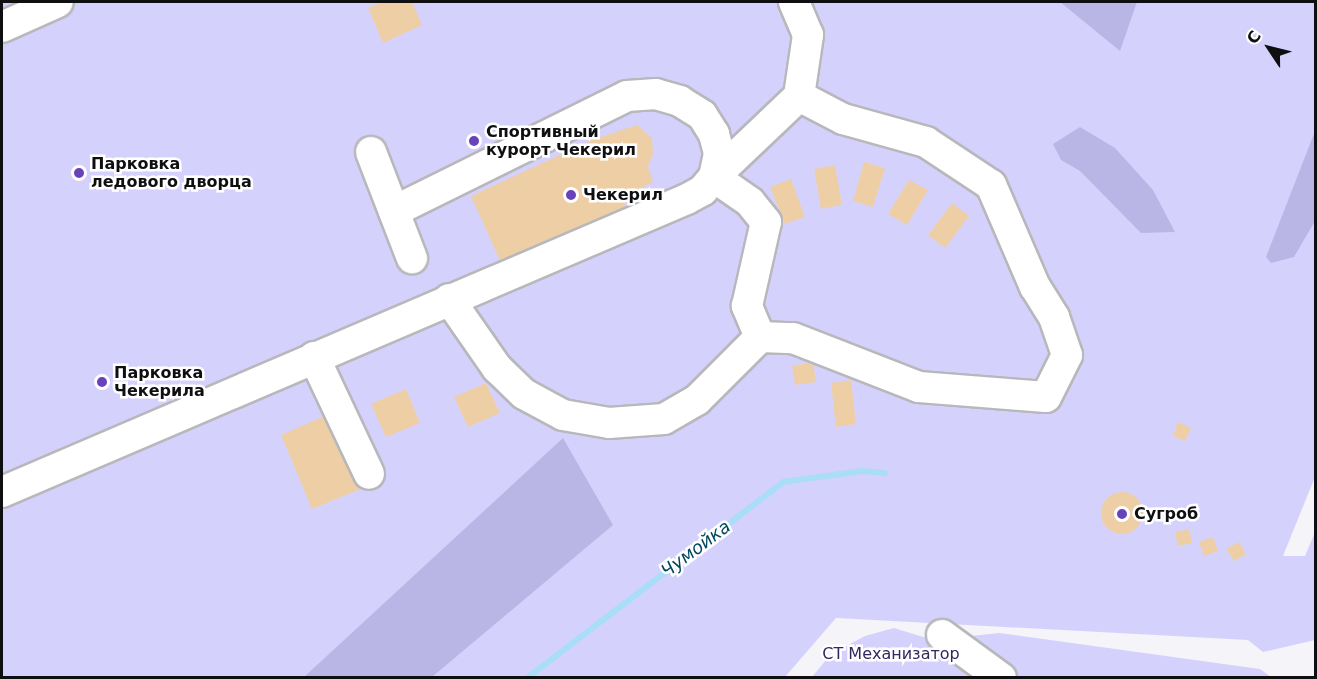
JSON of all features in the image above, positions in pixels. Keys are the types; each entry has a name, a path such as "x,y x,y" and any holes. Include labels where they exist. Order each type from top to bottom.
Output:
{"street":[{"path":"2,27 58,2"},
{"path":"2,492 449,298 687,199 703,190 799,96 808,35 794,2"},
{"path":"394,211 627,96 656,94 680,101 702,115 714,134 719,153 714,177"},
{"path":"449,298 497,368 524,394 562,416 609,423 664,419 697,400 760,337 793,338 919,387 1046,397 1067,355 1054,317 1035,287 991,185 926,142 843,119 799,96"},
{"path":"371,152 412,258"},
{"path":"714,177 750,202 766,222 747,306 760,337"},
{"path":"314,357 369,474"},
{"path":"942,635 1001,678"}],"green space":[{"name":"Спортивный курорт Чекерил","path":"2,2 1315,2 1315,477 1283,556 1305,556 1315,532 1315,640 1263,652 1248,640 836,618 785,677 2,677"},
{"name":"СТ Механизатор","path":"894,628 933,640 999,633 1260,669 1271,677 811,678 831,654 865,636"}],"shaded area":[{"path":"1060,2 1137,2 1120,51"},
{"path":"1080,127 1115,148 1153,190 1175,232 1141,233 1080,171 1061,160 1053,144"},
{"path":"1315,131 1315,221 1294,257 1271,263 1266,257"},
{"path":"563,438 613,525 432,677 304,677"}],"building":[{"path":"383,2 412,2 422,25 383,43 368,8"},
{"name":"Чекерил","path":"637,125 652,138 653,154 648,166 653,182 622,198 628,210 505,272 471,196 594,139"},
{"path":"864,162 885,168 873,207 853,201"},
{"path":"835,165 842,205 821,209 814,169"},
{"path":"791,179 805,217 785,224 770,187"},
{"path":"909,180 928,190 907,225 888,214"},
{"path":"952,203 969,216 945,248 928,235"},
{"path":"813,362 816,382 795,385 792,366"},
{"path":"851,380 856,424 836,427 831,383"},
{"path":"486,383 500,413 468,427 454,397"},
{"path":"406,389 420,423 386,437 371,404"},
{"path":"336,411 368,486 312,509 281,435"},
{"path":"1178,422 1191,428 1185,441 1173,436"},
{"path":"1122,492 1137,498 1143,513 1137,528 1122,534 1107,528 1101,513 1107,498"},
{"path":"1189,529 1192,543 1178,546 1175,532"},
{"path":"1213,537 1218,551 1204,556 1199,542"},
{"path":"1239,542 1246,554 1234,561 1226,549"}],"waterway":[{"name":"Чумойка","path":"527,678 783,482 862,471 885,473"}],"place":[{"name":"Спортивный курорт Чекерил","path":"474,141"},
{"name":"Парковка ледового дворца","path":"79,173"},
{"name":"Чекерил","path":"571,195"},
{"name":"Парковка Чекерила","path":"102,382"},
{"name":"Сугроб","path":"1122,514"}]}
